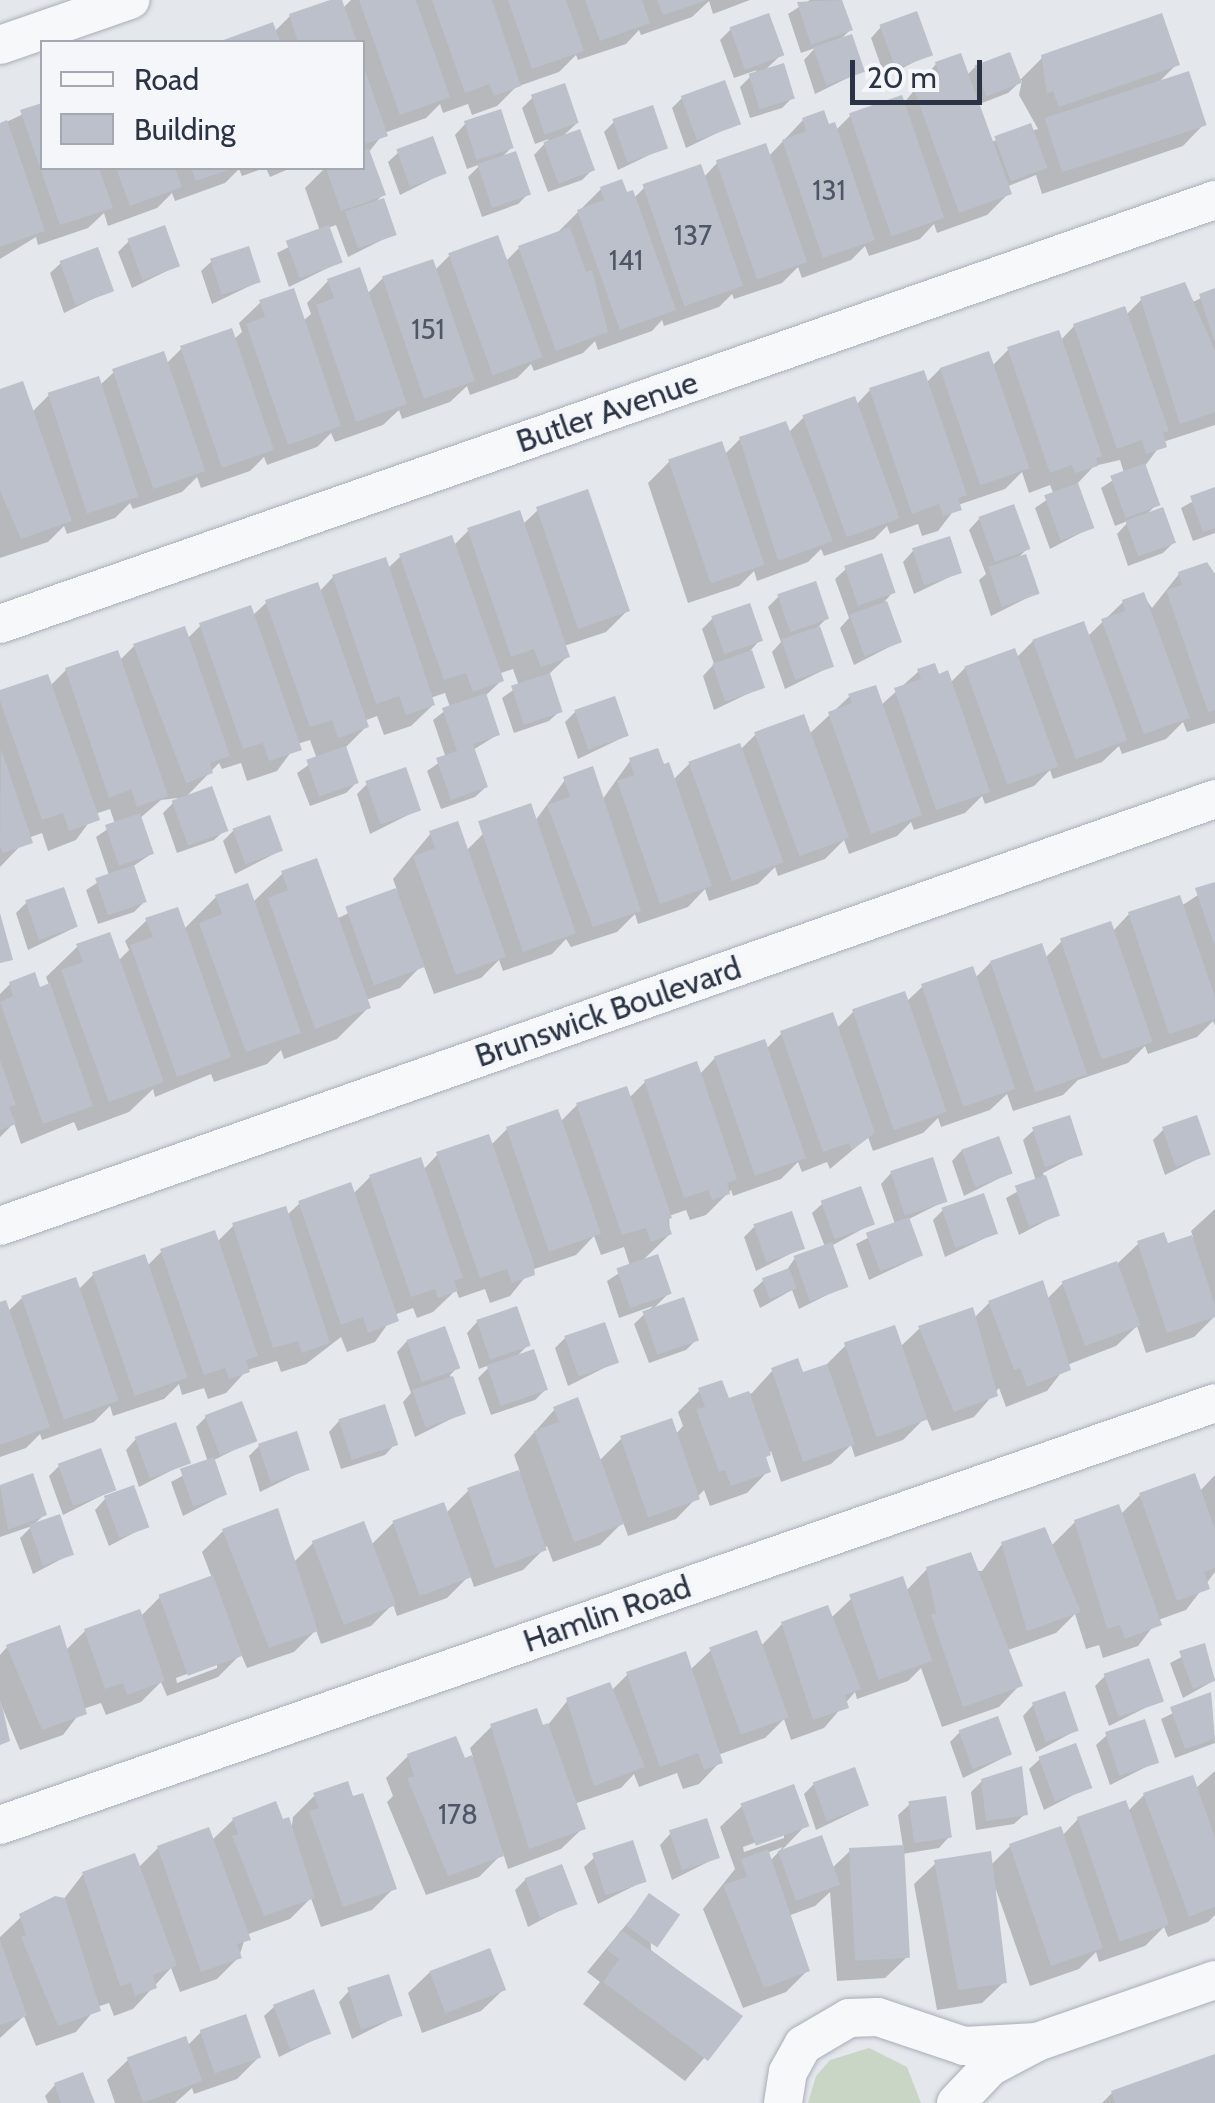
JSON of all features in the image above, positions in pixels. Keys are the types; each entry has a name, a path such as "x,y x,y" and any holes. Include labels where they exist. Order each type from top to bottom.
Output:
{"street":[{"path":"0,46 130,0"},
{"name":"Butler Avenue","path":"0,624 1215,200"},
{"name":"Brunswick Boulevard","path":"0,1226 1215,799"},
{"name":"Hamlin Road","path":"0,1825 1215,1403"},
{"path":"956,2103 990,2067 1037,2042 1215,1980"},
{"path":"783,2103 788,2072 815,2034 848,2018 892,2021 964,2046 1037,2042"},
{"path":"892,2021 933,2052 948,2103"}],"green space":[{"path":"869,2048 907,2067 921,2103 808,2103 816,2076 830,2060"}],"building":[{"path":"330,0 342,0 356,40 297,40 289,14"},
{"path":"359,0 416,0 450,97 400,115"},
{"path":"432,0 492,0 521,86 494,96 489,84 465,93"},
{"path":"508,0 566,0 584,51 532,69"},
{"path":"585,0 642,0 650,23 600,41"},
{"path":"657,0 705,0 705,1 663,15"},
{"path":"842,0 853,30 811,45 797,2"},
{"path":"917,11 933,55 895,69 879,25"},
{"path":"769,13 784,55 745,70 730,27"},
{"path":"1162,13 1180,65 1059,107 1053,91 1047,94 1041,55"},
{"path":"273,22 279,40 224,40"},
{"path":"852,34 865,72 826,85 813,47"},
{"path":"1010,52 1022,83 986,96 975,66"},
{"path":"961,53 1012,194 959,213 914,90 941,80 935,62"},
{"path":"784,63 795,98 759,109 749,74"},
{"path":"365,71 388,136 365,144"},
{"path":"1189,71 1207,125 1062,172 1044,118"},
{"path":"725,80 741,124 697,140 681,96"},
{"path":"565,83 579,123 545,134 531,95"},
{"path":"902,95 944,218 891,236 849,113"},
{"path":"40,104 40,168 20,110"},
{"path":"653,105 668,148 627,162 612,119"},
{"path":"501,109 514,148 477,160 464,121"},
{"path":"824,110 829,124 835,122 875,240 823,258 782,140 806,131 802,118"},
{"path":"7,120 45,231 0,247 0,123"},
{"path":"1031,123 1047,168 1011,181 994,136"},
{"path":"580,129 595,170 558,184 543,142"},
{"path":"433,136 447,174 410,187 396,149"},
{"path":"766,143 807,262 757,279 716,160"},
{"path":"369,149 386,195 341,211 327,170 365,170 365,150"},
{"path":"516,151 531,194 492,208 477,164"},
{"path":"701,164 743,286 684,306 642,184"},
{"path":"41,170 100,170 113,208 60,225"},
{"path":"117,170 176,170 182,187 130,206"},
{"path":"192,170 228,170 196,181"},
{"path":"622,179 627,192 633,190 676,310 620,330 577,210 604,200 600,187"},
{"path":"384,198 397,235 358,248 345,211"},
{"path":"165,225 180,266 142,280 127,239"},
{"path":"329,225 343,263 299,278 286,241"},
{"path":"570,227 586,272 592,270 608,332 556,351 518,246"},
{"path":"498,235 542,357 493,375 448,253"},
{"path":"249,246 261,282 222,295 210,259"},
{"path":"98,247 114,291 76,305 59,261"},
{"path":"433,259 475,381 424,399 382,277"},
{"path":"360,267 407,404 356,422 316,305 334,298 327,279"},
{"path":"1185,282 1215,351 1215,412 1180,424 1140,297"},
{"path":"294,288 341,426 288,445 246,324 265,317 259,300"},
{"path":"1215,288 1215,340 1214,340 1199,294"},
{"path":"1125,306 1169,431 1163,433 1167,447 1146,454 1142,440 1117,449 1073,324"},
{"path":"232,328 274,450 222,468 180,346"},
{"path":"1059,330 1102,456 1096,458 1098,466 1075,473 1072,465 1050,473 1007,347"},
{"path":"164,351 205,471 153,489 112,369"},
{"path":"989,351 1029,468 980,485 940,368"},
{"path":"924,370 967,495 958,498 962,510 943,516 939,504 912,514 869,388"},
{"path":"99,376 138,497 87,513 48,393"},
{"path":"23,381 72,521 21,539 0,491 0,389"},
{"path":"855,396 899,518 847,537 802,415"},
{"path":"786,421 833,541 778,561 739,437"},
{"path":"722,441 765,565 711,583 668,460"},
{"path":"1145,463 1160,505 1126,518 1110,476"},
{"path":"1078,483 1094,528 1061,540 1044,495"},
{"path":"1215,487 1215,528 1203,532 1190,496"},
{"path":"588,489 630,611 578,629 536,507"},
{"path":"1014,504 1030,549 995,562 978,517"},
{"path":"1163,507 1176,543 1138,556 1125,521"},
{"path":"520,510 570,657 541,667 534,649 511,657 467,528"},
{"path":"452,535 504,681 473,692 466,673 444,680 399,554"},
{"path":"950,536 962,573 924,585 912,548"},
{"path":"882,553 896,593 858,606 844,566"},
{"path":"1026,554 1040,594 1002,607 988,567"},
{"path":"386,557 435,705 406,715 399,696 376,704 332,575"},
{"path":"1207,562 1215,574 1215,710 1208,712 1166,590 1182,585 1178,572"},
{"path":"816,581 829,619 790,632 777,594"},
{"path":"318,582 369,727 338,738 332,720 310,727 265,600"},
{"path":"1144,592 1190,718 1144,734 1101,619 1125,611 1122,600"},
{"path":"887,601 902,642 864,656 849,615"},
{"path":"750,603 763,641 724,654 711,616"},
{"path":"251,605 302,750 269,761 263,743 243,749 199,623"},
{"path":"1084,621 1127,740 1076,759 1032,640"},
{"path":"185,626 230,756 210,763 213,773 186,783 133,644"},
{"path":"820,626 834,667 795,680 781,639"},
{"path":"1015,648 1058,766 1007,785 964,666"},
{"path":"118,650 168,796 137,807 131,789 109,798 65,668"},
{"path":"752,650 765,688 725,701 712,664"},
{"path":"935,663 939,674 948,670 990,792 936,810 894,688 921,679 917,669"},
{"path":"550,673 563,712 524,725 511,686"},
{"path":"48,674 100,820 69,831 63,813 42,820 0,701 0,690"},
{"path":"876,685 922,815 871,834 828,712 852,703 848,694"},
{"path":"486,693 500,735 473,744 488,787 451,800 436,758 457,751 442,708"},
{"path":"615,696 629,736 588,750 574,710"},
{"path":"804,714 849,838 799,856 754,732"},
{"path":"740,743 783,862 732,881 688,762"},
{"path":"346,746 359,783 319,797 306,760"},
{"path":"658,748 664,764 669,762 712,886 660,904 617,781 634,775 629,758"},
{"path":"1,749 33,843 3,853 0,846"},
{"path":"593,766 641,911 593,927 547,805 570,797 563,777"},
{"path":"406,767 421,810 380,824 365,781"},
{"path":"212,786 228,831 188,846 172,801"},
{"path":"531,803 576,933 523,952 478,821"},
{"path":"140,813 154,854 119,866 105,825"},
{"path":"270,815 283,851 245,864 232,829"},
{"path":"458,821 506,957 456,975 413,856 435,848 429,831"},
{"path":"317,858 371,1008 315,1029 268,898 288,890 281,871"},
{"path":"134,865 147,902 108,915 95,878"},
{"path":"1215,882 1215,943 1214,944 1195,888"},
{"path":"248,883 301,1033 246,1052 199,923 222,914 215,895"},
{"path":"64,887 78,927 39,940 25,900"},
{"path":"396,888 425,967 374,985 345,906"},
{"path":"1180,895 1215,997 1215,1019 1169,1034 1128,912"},
{"path":"178,907 231,1057 177,1077 130,945 153,937 145,918"},
{"path":"0,913 13,960 0,963"},
{"path":"1111,921 1153,1042 1102,1060 1060,939"},
{"path":"110,932 164,1082 109,1102 61,970 83,962 76,944"},
{"path":"1042,943 1087,1074 1035,1092 990,961"},
{"path":"973,966 1015,1089 963,1107 921,984"},
{"path":"35,972 40,987 50,983 93,1106 43,1124 0,1002 13,996 9,982"},
{"path":"905,991 947,1112 894,1130 852,1009"},
{"path":"833,1012 875,1133 852,1150 849,1143 823,1152 780,1031"},
{"path":"765,1039 806,1158 755,1176 714,1057"},
{"path":"0,1060 16,1105 9,1107 16,1124 0,1130"},
{"path":"697,1061 737,1179 727,1183 730,1194 712,1200 708,1190 684,1198 644,1080"},
{"path":"627,1086 672,1218 667,1220 672,1234 651,1242 646,1228 622,1235 576,1103"},
{"path":"558,1109 601,1234 549,1252 506,1127"},
{"path":"1070,1115 1083,1155 1045,1167 1032,1127"},
{"path":"1197,1115 1211,1155 1176,1167 1162,1127"},
{"path":"489,1134 533,1260 535,1275 512,1283 507,1269 480,1278 436,1152"},
{"path":"999,1136 1013,1174 975,1187 961,1150"},
{"path":"421,1157 463,1278 454,1281 458,1291 438,1298 435,1289 411,1297 369,1175"},
{"path":"933,1157 948,1202 905,1216 890,1171"},
{"path":"1046,1175 1060,1216 1029,1226 1015,1186"},
{"path":"351,1182 399,1321 368,1333 363,1317 341,1325 298,1201"},
{"path":"861,1186 875,1225 835,1239 821,1201"},
{"path":"984,1193 998,1234 955,1248 941,1208"},
{"path":"286,1206 330,1343 302,1353 298,1341 273,1348 232,1223"},
{"path":"792,1211 805,1249 766,1262 753,1224"},
{"path":"909,1217 923,1256 880,1271 866,1233"},
{"path":"215,1230 258,1356 246,1360 250,1372 229,1379 225,1368 204,1375 160,1249"},
{"path":"1164,1232 1168,1243 1192,1235 1215,1305 1215,1317 1167,1333 1137,1241"},
{"path":"832,1242 848,1287 810,1301 793,1256"},
{"path":"145,1254 188,1378 135,1396 92,1272"},
{"path":"658,1254 672,1294 630,1308 616,1268"},
{"path":"1117,1261 1141,1326 1085,1346 1062,1281"},
{"path":"789,1268 797,1289 770,1299 762,1278"},
{"path":"76,1277 119,1401 64,1420 21,1296"},
{"path":"1043,1280 1071,1370 1027,1387 1020,1368 1014,1370 988,1301"},
{"path":"684,1297 699,1340 657,1355 642,1311"},
{"path":"6,1300 50,1427 0,1445 0,1302"},
{"path":"517,1306 531,1346 490,1360 476,1320"},
{"path":"973,1307 998,1396 954,1412 918,1326"},
{"path":"605,1322 619,1363 578,1377 564,1336"},
{"path":"895,1325 928,1420 876,1437 844,1343"},
{"path":"445,1326 460,1368 422,1382 406,1340"},
{"path":"534,1349 548,1390 501,1406 487,1365"},
{"path":"798,1358 803,1372 827,1364 855,1444 803,1462 771,1368"},
{"path":"453,1376 466,1414 425,1428 412,1390"},
{"path":"722,1380 729,1398 749,1391 771,1455 766,1457 771,1472 731,1486 725,1470 719,1472 696,1409 705,1407 698,1388"},
{"path":"578,1397 624,1524 574,1542 534,1431 559,1422 553,1407"},
{"path":"242,1401 257,1441 220,1455 205,1415"},
{"path":"385,1404 398,1445 352,1460 338,1419"},
{"path":"672,1418 700,1499 648,1517 620,1436"},
{"path":"176,1422 191,1463 150,1478 135,1437"},
{"path":"297,1431 310,1470 271,1483 258,1444"},
{"path":"101,1448 116,1490 73,1506 58,1464"},
{"path":"214,1457 227,1495 193,1507 180,1469"},
{"path":"519,1470 547,1550 495,1568 467,1488"},
{"path":"33,1473 47,1515 8,1530 0,1485"},
{"path":"1195,1473 1215,1529 1215,1568 1204,1572 1210,1589 1177,1601 1139,1493"},
{"path":"134,1485 149,1527 119,1538 104,1496"},
{"path":"444,1502 471,1577 420,1596 392,1521"},
{"path":"1119,1504 1162,1625 1125,1639 1120,1625 1107,1629 1074,1520"},
{"path":"278,1508 318,1631 269,1648 222,1529"},
{"path":"60,1514 74,1555 43,1565 29,1525"},
{"path":"364,1521 396,1605 344,1625 312,1541"},
{"path":"1045,1527 1081,1612 1027,1631 1001,1542"},
{"path":"971,1552 1023,1686 963,1707 931,1615 936,1613 926,1567"},
{"path":"213,1575 242,1656 188,1676 158,1595"},
{"path":"903,1576 932,1661 878,1680 849,1595"},
{"path":"828,1605 861,1689 845,1695 849,1708 813,1720 781,1622"},
{"path":"140,1609 165,1681 127,1695 123,1683 105,1689 84,1629"},
{"path":"60,1625 87,1714 42,1730 6,1645"},
{"path":"757,1630 789,1717 741,1735 709,1647"},
{"path":"1205,1643 1215,1681 1193,1689 1179,1651"},
{"path":"686,1651 723,1763 704,1770 698,1753 660,1767 626,1672"},
{"path":"1149,1658 1164,1701 1119,1717 1104,1674"},
{"path":"610,1682 645,1767 594,1786 566,1698"},
{"path":"1065,1691 1079,1731 1046,1742 1032,1702"},
{"path":"1211,1692 1215,1739 1185,1749 1170,1707"},
{"path":"0,1701 10,1741 0,1745"},
{"path":"537,1708 543,1725 548,1723 586,1829 529,1849 490,1724"},
{"path":"998,1716 1012,1755 973,1769 959,1730"},
{"path":"1145,1719 1159,1763 1119,1776 1105,1732"},
{"path":"456,1736 465,1758 472,1755 504,1856 448,1876 407,1778 414,1776 407,1754"},
{"path":"1076,1743 1092,1788 1055,1802 1038,1757"},
{"path":"1022,1766 1028,1815 986,1821 981,1779"},
{"path":"855,1767 869,1806 827,1821 813,1782"},
{"path":"1193,1775 1215,1838 1215,1907 1189,1917 1143,1793"},
{"path":"348,1781 353,1796 363,1793 397,1889 343,1907 309,1811 319,1808 313,1793"},
{"path":"794,1784 809,1826 756,1846 740,1803"},
{"path":"946,1796 952,1838 914,1843 908,1801"},
{"path":"1126,1800 1169,1925 1120,1942 1077,1817"},
{"path":"276,1801 283,1819 289,1817 315,1898 264,1916 232,1836 238,1834 232,1818"},
{"path":"707,1818 720,1858 682,1870 669,1830"},
{"path":"1061,1826 1103,1948 1051,1966 1009,1844"},
{"path":"209,1827 251,1940 237,1944 242,1958 201,1972 157,1846"},
{"path":"822,1835 840,1885 796,1901 778,1851"},
{"path":"633,1840 647,1882 606,1895 592,1853"},
{"path":"904,1845 910,1958 855,1961 849,1848"},
{"path":"768,1849 810,1971 764,1988 723,1885 747,1877 741,1859"},
{"path":"991,1851 1007,1983 958,1990 934,1860"},
{"path":"135,1853 177,1966 153,1975 157,1988 135,1996 131,1983 120,1986 82,1872"},
{"path":"562,1864 577,1904 540,1918 525,1878"},
{"path":"649,1893 680,1915 657,1948 626,1926"},
{"path":"55,1896 65,1898 101,2011 58,2026 21,1937 26,1935 19,1914"},
{"path":"621,1930 743,2016 708,2061 603,1982 619,1959 607,1950"},
{"path":"0,1940 27,2016 0,2025"},
{"path":"490,1948 506,1990 445,2013 429,1971"},
{"path":"389,1974 403,2016 361,2029 347,1988"},
{"path":"314,1989 331,2034 290,2050 273,2005"},
{"path":"246,2014 261,2057 215,2073 200,2030"},
{"path":"186,2036 202,2081 143,2103 127,2058"},
{"path":"1215,2054 1215,2103 1115,2103 1111,2091"},
{"path":"83,2072 95,2103 61,2103 54,2083"}]}
